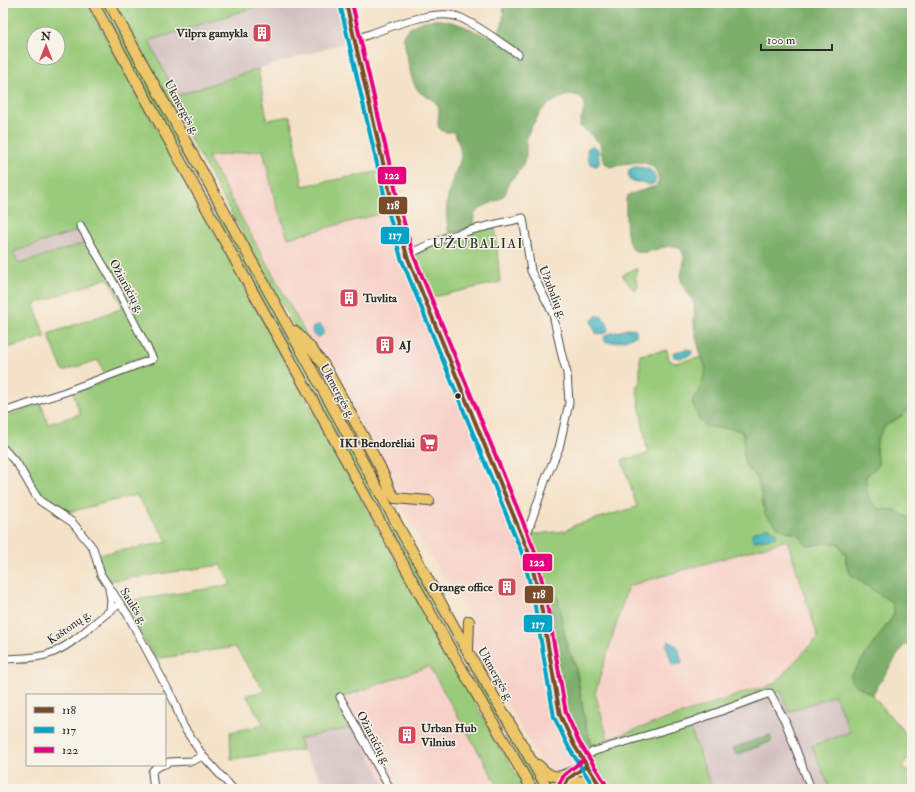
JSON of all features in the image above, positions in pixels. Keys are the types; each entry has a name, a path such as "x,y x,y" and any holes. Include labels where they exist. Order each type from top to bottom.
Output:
{"highway":[{"path":"93,3 452,652 532,789"},
{"name":"Ukmergės g.","path":"109,3 468,652 548,789"},
{"path":"276,304 285,312 295,332 310,347 324,365 380,467 391,495 395,498 428,501"},
{"path":"468,652 469,621"},
{"path":"528,755 544,771 554,776 566,776 574,771 584,761"},
{"path":"563,789 568,779 584,761"},
{"path":"563,789 573,782 581,780 589,781 600,786"}],"main road":[{"path":"346,3 393,206 407,256 522,533 536,577 560,715 568,733 600,786"}],"street":[{"path":"354,40 425,17 452,15 460,17 477,26 518,54"},
{"name":"Užubalių g.","path":"407,256 426,246 461,232 523,218 531,271 553,314 555,321 557,337 568,380 569,403 557,453 546,478 528,531 522,533"},
{"name":"Ožiarūčių g.","path":"3,412 65,392 153,359 116,287 80,225"},
{"name":"Saulės g.","path":"3,448 18,465 40,501 72,522 93,548 101,575 128,615 174,701 183,726 204,756 233,789"},
{"path":"107,585 111,600 110,610"},
{"name":"Kaštonų g.","path":"3,659 30,658 49,654 67,645 110,610 120,604"},
{"path":"584,761 595,752 691,722 770,693 785,721 811,789"},
{"name":"Ožiarūčių g.","path":"340,697 390,789"},
{"path":"166,764 169,762 192,761 204,756"},
{"path":"156,789 153,782 152,772 155,768 160,766"}],"shaded area":[{"path":"267,3 342,3 351,41 176,96 149,41"},
{"path":"263,150 275,201 390,211 531,571 553,696 576,757 572,769 555,774 545,767 472,646 472,619 451,584 443,578 398,501 208,157"},
{"path":"79,230 87,242 19,264 12,252"},
{"path":"787,540 818,637 776,683 762,689 754,689 608,739 595,693 628,586"},
{"path":"430,666 500,789 388,789 338,699"},
{"path":"781,691 789,712 835,695 851,732 812,746 830,789 712,789 689,725"},
{"path":"353,727 388,789 328,789 302,750 299,739"}],"green space":[{"path":"3,3 87,3 465,686 525,789 500,789 429,666 338,699 353,727 299,739 302,750 231,759 230,732 264,725 246,695 265,691 235,647 155,659 123,602 231,585 221,565 110,581 103,573 99,556 102,554 168,542 136,495 69,512 58,504 44,498 37,490 19,460 3,444 3,417 41,404 48,424 80,414 73,393 107,381 98,360 63,371 48,334 123,308 108,278 34,304 45,337 3,349 3,249 8,246 3,233","holes":["79,230 87,242 19,264 13,252"]},
{"path":"97,3 104,3 545,789 537,789 425,597"},
{"path":"115,3 267,3 149,41 176,96 258,69 267,120 290,116 303,186 381,171 390,211 288,238 275,201 263,150 208,157 313,347 300,335 294,326"},
{"path":"503,3 912,3 912,402 903,415 885,426 877,440 876,453 879,465 866,476 866,490 869,498 878,509 895,510 912,520 912,643 905,645 902,648 872,695 852,682 851,675 894,615 894,607 891,602 850,574 846,563 846,556 839,544 831,543 806,545 797,533 789,532 778,527 766,516 757,477 746,466 744,457 744,436 741,431 736,429 706,427 700,421 692,402 694,397 699,393 706,369 696,334 694,304 683,287 681,280 684,263 683,253 679,248 673,246 643,252 636,251 629,243 626,224 626,199 628,195 656,186 659,181 657,172 653,167 640,162 610,167 603,161 600,143 580,126 585,103 579,96 570,94 550,103 541,111 529,131 526,142 526,157 520,170 508,183 506,193 500,199 482,207 474,215 473,227 449,233 447,218 448,199 453,178 461,157 460,148 455,133 444,132 439,128 438,105 417,89 410,70 403,35 417,24 425,21 442,20 460,25 486,36 494,35 498,32 502,23"},
{"path":"495,227 500,282 429,298 410,252 449,233"},
{"path":"634,269 637,269 638,271 635,278 638,287 635,290 623,276"},
{"path":"667,350 669,359 674,363 702,357 707,369 699,393 694,397 736,429 741,431 745,444 745,465 758,480 764,511 767,517 789,532 799,536 803,542 812,546 826,542 839,544 846,556 846,563 850,574 891,602 894,607 894,615 851,675 852,682 872,695 912,741 912,753 902,766 912,774 912,789 830,789 812,746 850,732 835,695 788,712 781,691 689,725 712,789 615,789 613,786 603,784 584,751 590,749 592,746 586,725 574,661 568,648 551,591 546,591 538,562 527,535 565,531 575,525 637,507 622,460 648,454 636,386 640,385 640,355","holes":["787,540 818,637 776,682 762,689 755,689 608,739 595,693 628,586"]},
{"path":"912,402 912,520 895,510 878,509 869,498 866,490 866,476 879,465 876,453 877,440 885,426 903,415"},
{"path":"546,591 554,592 558,598 567,649 575,665 586,727 592,746 590,749 584,751 567,715"},
{"path":"770,735 772,741 736,755 733,748"}],"water":[{"path":"591,146 596,147 598,150 599,163 597,166 592,165 588,159 587,149"},
{"path":"634,167 646,168 652,172 655,178 655,183 649,185 630,180 628,172"},
{"path":"596,316 604,318 607,322 608,331 603,334 596,333 591,321"},
{"path":"316,325 320,325 324,331 320,337 316,337 312,333 312,329"},
{"path":"633,328 636,330 636,336 616,342 605,341 604,337 607,334"},
{"path":"687,349 692,351 691,355 681,358 674,357 673,353"},
{"path":"768,527 777,534 776,537 755,541 753,540 752,533"},
{"path":"669,641 678,647 682,662 680,664 672,664 666,644"}],"transit line":[{"name":"118","path":"346,3 393,206 407,256 528,551 539,594 560,715 574,745 602,789"},
{"name":"122","path":"352,3 399,205 413,254 534,549 545,593 566,713 579,742 607,786"},
{"name":"117","path":"340,4 387,207 401,258 522,553 533,595 554,717 569,748 595,789"},
{"name":"122","path":"558,786 564,775 583,760"},
{"name":"118","path":"563,789 568,779 587,765"}],"place":[{"name":"Vilpra gamykla","path":"262,33"},
{"name":"Tuvlita","path":"349,298"},
{"name":"AJ","path":"385,345"},
{"name":"IKI Bendorėliai","path":"429,443"},
{"name":"Orange office","path":"507,587"},
{"name":"Urban Hub Vilnius","path":"407,735"}],"district":[{"name":"UŽUBALIAI","path":"478,243"}]}
